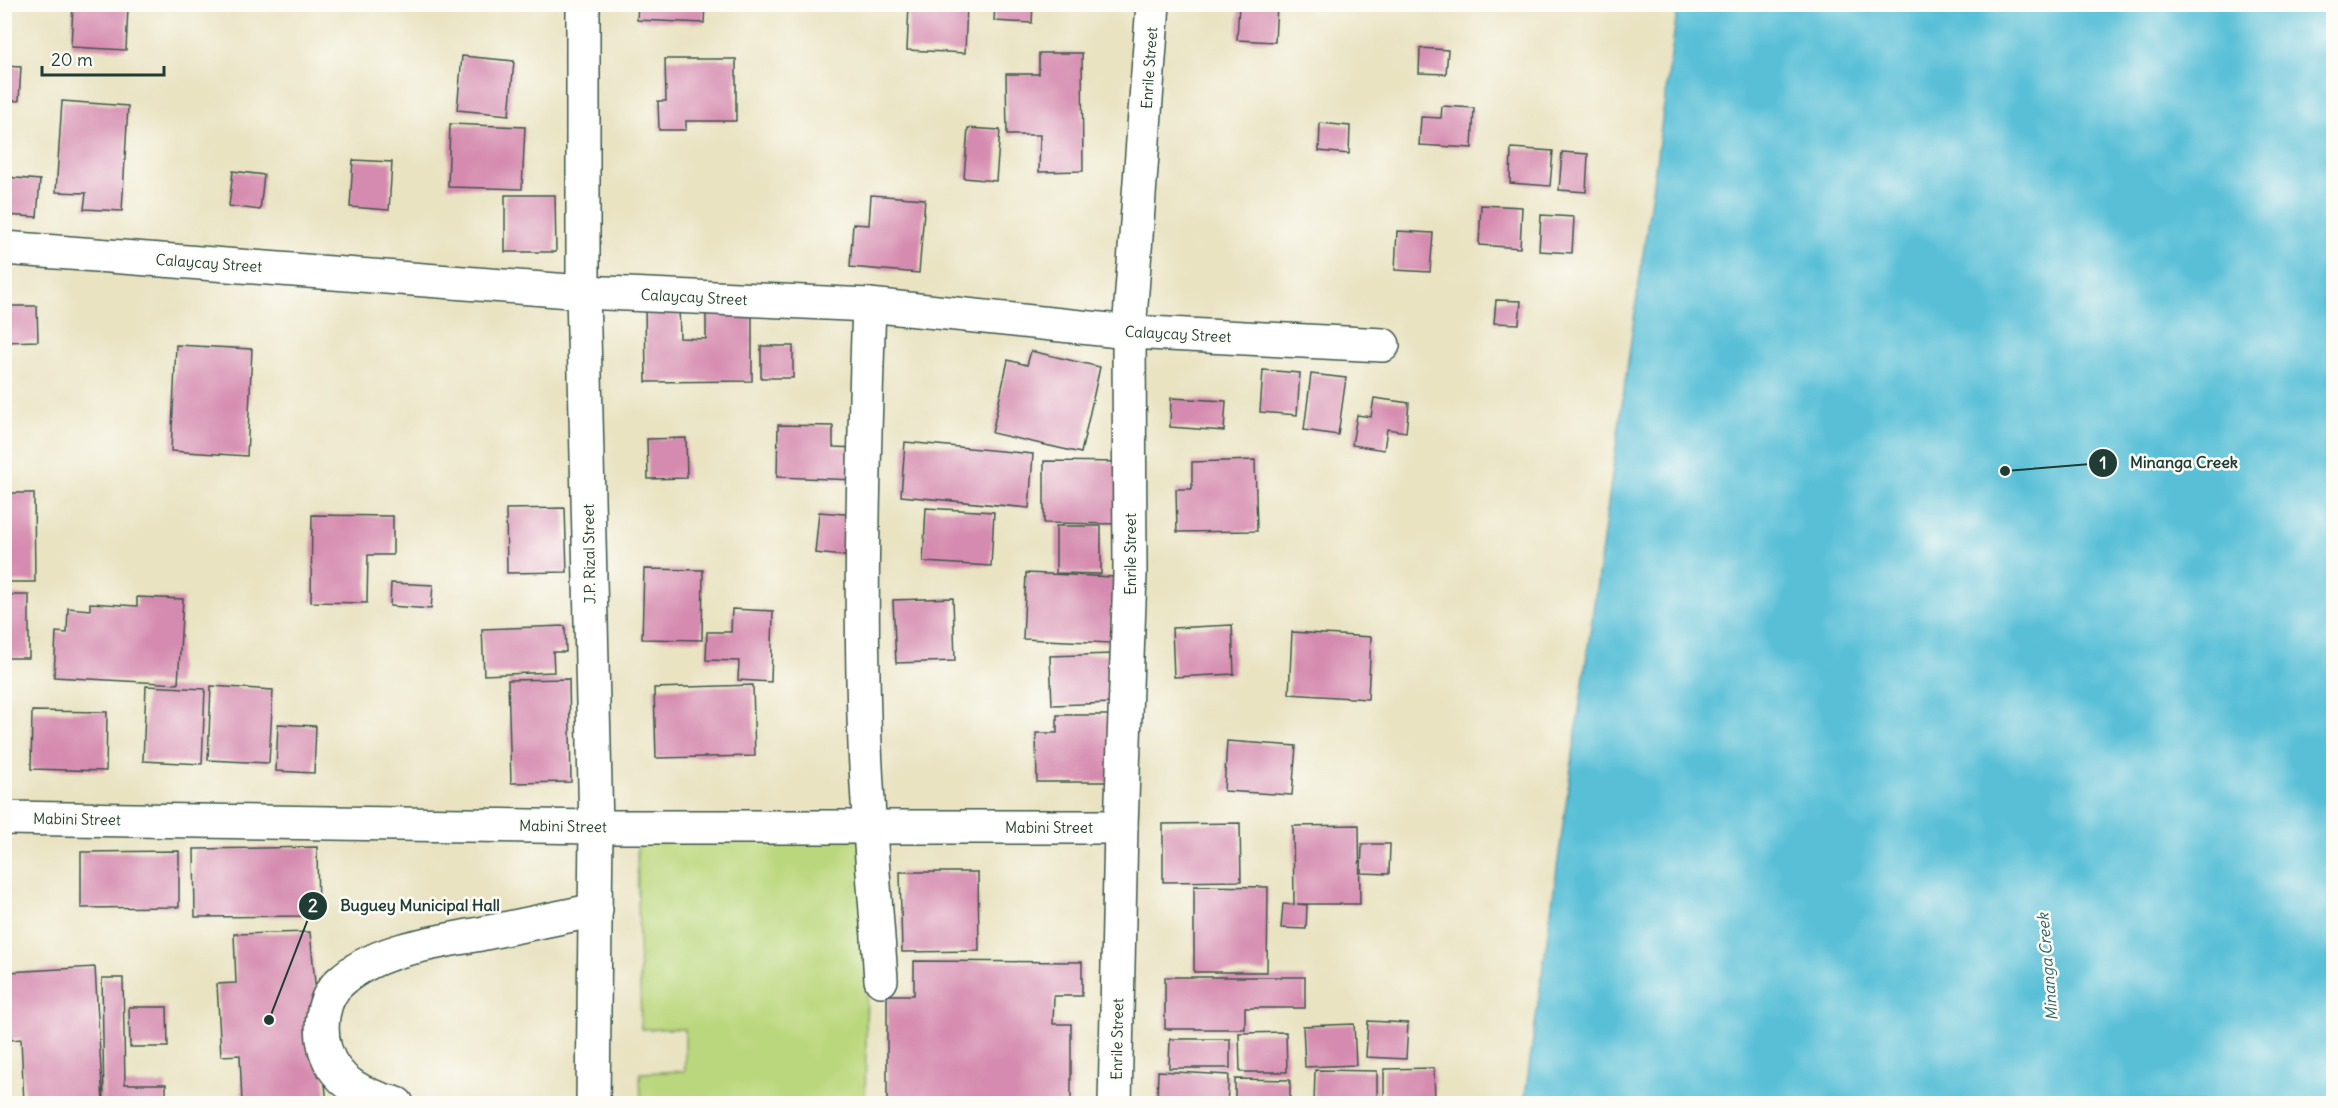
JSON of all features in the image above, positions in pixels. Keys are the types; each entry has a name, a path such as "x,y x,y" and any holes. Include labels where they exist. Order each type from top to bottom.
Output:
{"street":[{"name":"J.P. Rizal Street","path":"584,4 583,292 596,827 593,1104"},
{"name":"Enrile Street","path":"1115,1104 1121,827 1130,574 1129,332 1153,4"},
{"name":"Calaycay Street","path":"4,248 583,292 869,305 1129,332 1383,345"},
{"path":"869,305 863,457 862,639 865,746 882,980"},
{"name":"Mabini Street","path":"4,818 596,827 1121,827"},
{"path":"397,1104 359,1091 344,1081 327,1057 323,1042 323,1012 328,997 339,982 360,967 389,955 426,945 596,910"}],"green space":[{"path":"856,832 869,846 865,1103 641,1103 640,1073 685,1071 685,1029 641,1029 637,849 640,842"}],"water":[{"path":"1678,5 2333,5 2333,1103 1524,1103"}],"building":[{"path":"73,4 128,7 126,50 71,47"},
{"path":"638,4 705,4 704,23 637,20"},
{"path":"909,4 967,4 965,53 907,50"},
{"path":"995,4 1033,4 1032,23 994,21"},
{"path":"1239,4 1277,4 1275,42 1237,40"},
{"path":"1427,4 1447,4 1447,9 1427,8"},
{"path":"1420,48 1448,50 1446,74 1419,73"},
{"path":"1039,53 1082,53 1083,171 1039,172 1040,135 1007,135 1006,74 1039,74"},
{"path":"462,56 514,61 509,115 457,110"},
{"path":"665,59 736,59 736,121 686,121 686,130 659,130 658,101 666,101"},
{"path":"4,66 21,67 19,101 4,100"},
{"path":"62,101 128,106 122,211 84,209 86,193 56,192"},
{"path":"1442,106 1474,108 1472,148 1419,145 1421,117 1441,118"},
{"path":"1320,123 1350,126 1349,154 1319,151"},
{"path":"450,124 525,127 522,189 448,187"},
{"path":"968,128 1000,130 996,181 964,178"},
{"path":"1511,148 1553,151 1550,186 1510,183"},
{"path":"1562,152 1588,154 1586,192 1559,190"},
{"path":"353,160 392,162 389,210 350,207"},
{"path":"233,171 264,175 260,210 229,206"},
{"path":"4,177 40,180 37,217 4,215"},
{"path":"505,195 555,195 556,252 505,252"},
{"path":"871,195 925,199 919,273 850,267 853,224 869,225"},
{"path":"1481,205 1522,207 1520,248 1479,245"},
{"path":"1541,215 1574,217 1572,253 1539,251"},
{"path":"1397,231 1433,233 1430,272 1395,270"},
{"path":"1496,300 1521,301 1519,324 1494,323"},
{"path":"706,303 752,303 752,381 646,382 645,306 679,305 680,338 706,339"},
{"path":"4,306 37,306 38,341 4,342"},
{"path":"176,345 252,349 247,456 171,451"},
{"path":"761,346 793,346 793,378 761,378"},
{"path":"1031,351 1100,367 1081,453 992,433 1008,360 1027,365"},
{"path":"1263,370 1300,373 1297,415 1260,412"},
{"path":"1311,374 1346,378 1338,435 1304,430"},
{"path":"1171,398 1226,401 1224,431 1170,427"},
{"path":"1374,398 1409,403 1406,432 1387,429 1384,450 1352,445 1357,415 1371,417"},
{"path":"778,425 833,426 833,447 858,448 857,480 777,477"},
{"path":"686,438 687,478 648,479 647,439"},
{"path":"905,442 1033,454 1029,508 901,496"},
{"path":"1255,460 1257,531 1177,532 1176,489 1192,489 1192,462"},
{"path":"1044,461 1124,462 1123,524 1044,523"},
{"path":"4,493 34,493 35,582 4,582"},
{"path":"565,508 567,572 507,573 506,509"},
{"path":"926,508 994,512 991,566 923,562"},
{"path":"819,512 857,515 854,557 815,553"},
{"path":"312,515 393,516 393,555 368,555 367,603 311,602"},
{"path":"1056,526 1101,526 1101,574 1056,573"},
{"path":"644,569 703,570 702,640 642,639"},
{"path":"1026,573 1114,577 1111,643 1023,639"},
{"path":"391,583 433,585 431,609 390,606"},
{"path":"4,595 29,595 29,658 4,658"},
{"path":"137,597 183,599 178,684 54,677 56,632 67,633 68,608 90,610 90,603 137,606"},
{"path":"953,598 955,661 896,663 893,600"},
{"path":"732,609 773,611 771,682 738,680 739,661 706,660 707,632 731,632"},
{"path":"1232,625 1234,674 1174,677 1172,628"},
{"path":"565,626 566,652 553,652 554,672 484,675 482,629"},
{"path":"1292,632 1371,637 1368,699 1289,694"},
{"path":"1113,654 1115,703 1052,705 1050,656"},
{"path":"569,679 571,782 511,783 508,680"},
{"path":"753,685 755,756 656,758 654,688"},
{"path":"146,686 205,689 202,764 143,761"},
{"path":"211,686 273,690 269,763 208,760"},
{"path":"32,711 107,712 106,771 31,769"},
{"path":"1057,715 1113,715 1113,782 1037,782 1036,733 1057,733"},
{"path":"278,724 316,726 314,773 276,771"},
{"path":"1227,741 1296,746 1292,795 1224,791"},
{"path":"1240,823 1241,881 1163,882 1163,824"},
{"path":"1359,825 1360,904 1297,904 1307,905 1306,929 1281,928 1283,904 1294,905 1293,826"},
{"path":"1362,844 1390,844 1389,874 1361,873"},
{"path":"317,847 318,916 195,917 194,849"},
{"path":"179,851 179,907 81,908 81,852"},
{"path":"900,872 978,872 979,951 902,952"},
{"path":"1194,886 1268,887 1267,972 1194,972"},
{"path":"310,932 327,1104 242,1104 240,1055 221,1056 217,984 236,983 234,934"},
{"path":"914,961 1082,962 1082,996 1054,996 1053,1024 1071,1024 1071,1104 887,1104 887,995 914,995"},
{"path":"95,967 103,1104 24,1104 21,1039 11,1040 8,972"},
{"path":"1165,977 1305,977 1305,1008 1245,1008 1245,1029 1165,1029"},
{"path":"102,978 123,978 125,1084 166,1084 166,1103 104,1104"},
{"path":"129,1007 167,1007 168,1047 130,1047"},
{"path":"1368,1021 1408,1023 1406,1059 1366,1057"},
{"path":"1354,1024 1356,1065 1305,1067 1303,1026"},
{"path":"1286,1032 1287,1072 1240,1072 1239,1033"},
{"path":"1170,1039 1230,1039 1230,1068 1169,1068"},
{"path":"1434,1068 1435,1104 1384,1104 1384,1069"},
{"path":"1315,1070 1377,1071 1377,1104 1314,1104"},
{"path":"1158,1071 1229,1075 1227,1104 1157,1104"},
{"path":"1235,1079 1290,1080 1290,1104 1235,1104"}],"place":[{"name":"Minanga Creek","path":"2005,471"},
{"name":"Buguey Municipal Hall","path":"269,1020"}]}
